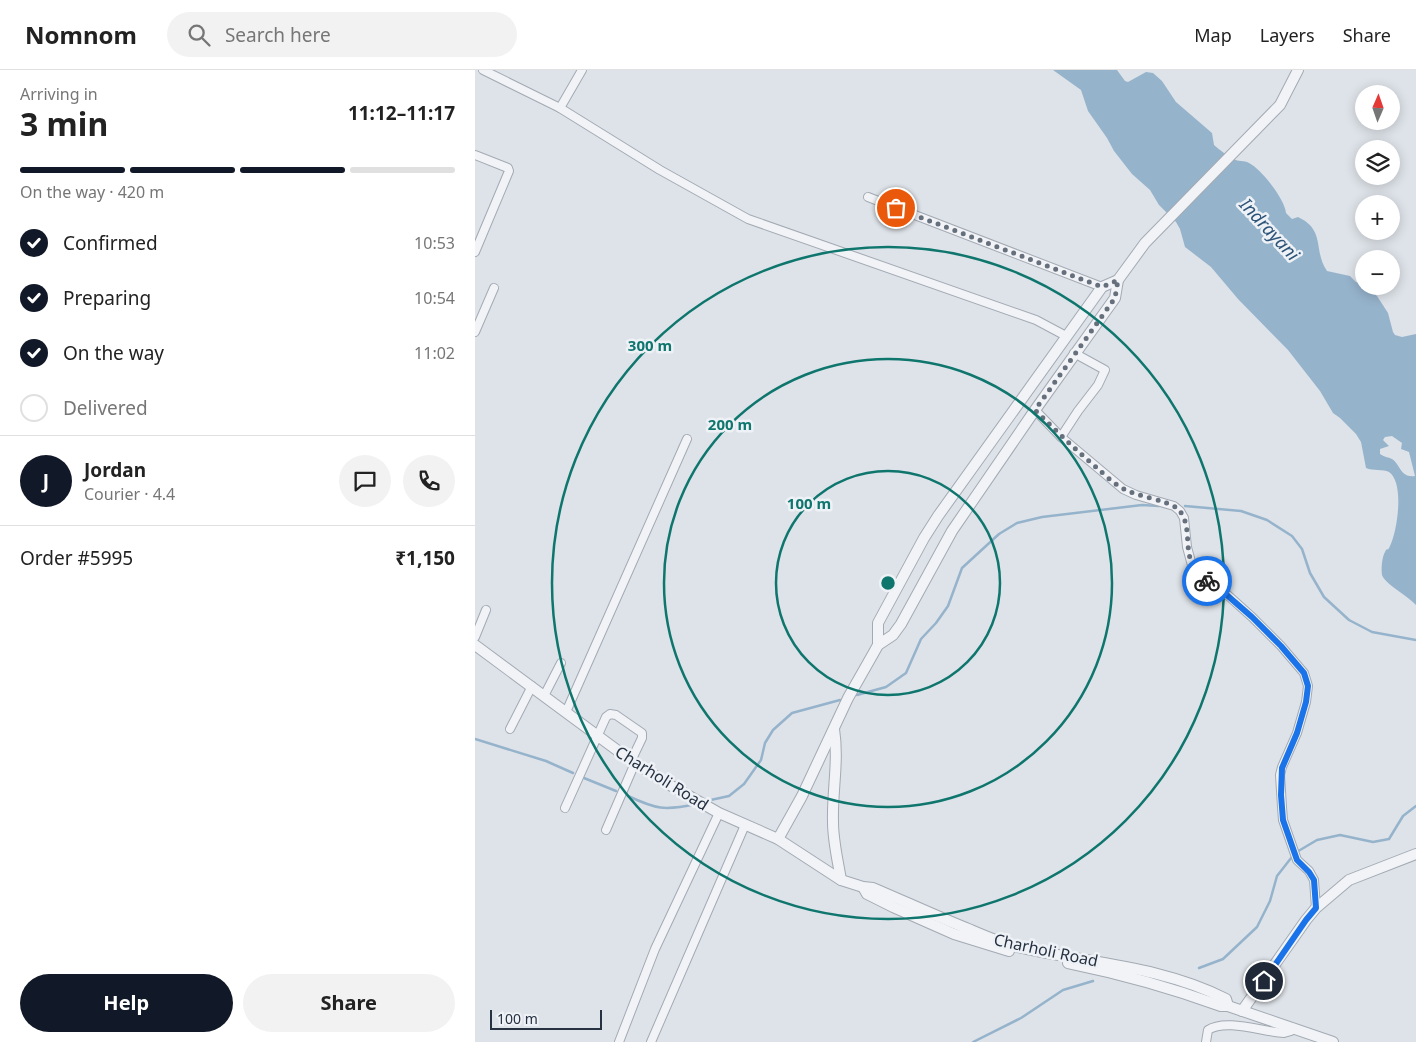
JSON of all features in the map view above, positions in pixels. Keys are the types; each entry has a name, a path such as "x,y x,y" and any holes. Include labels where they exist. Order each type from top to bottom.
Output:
{"street":[{"path":"483,70 560,108 660,170 749,219 1036,320 1066,336"},
{"path":"560,108 582,70"},
{"path":"778,839 802,796 848,698 878,645 893,635 901,624 952,531 1074,353 1115,298 1118,280 1145,243 1280,105 1298,70"},
{"path":"475,155 508,168 509,171 475,252"},
{"path":"867,197 1102,287"},
{"path":"878,645 878,623 924,538 1102,287 1118,280"},
{"path":"475,332 494,288"},
{"path":"1061,437 1098,385 1105,370 1074,353"},
{"path":"1035,410 1061,437 1123,489 1136,495 1174,506 1184,518 1191,562 1199,575 1221,590 1252,617 1281,646 1304,673 1308,686 1306,702 1295,738 1286,755 1280,776 1283,820 1297,860 1314,880 1316,908"},
{"path":"566,712 687,439"},
{"path":"475,637 486,610"},
{"name":"Charholi Road","path":"475,645 633,762 719,813 778,839 841,880 873,888 992,939 1012,945 1063,959 1119,965 1167,977 1212,992 1226,999 1228,1006 1333,1042"},
{"path":"544,696 561,663"},
{"path":"510,730 531,686"},
{"path":"565,808 606,717 610,714 616,715 642,733 642,738 605,830"},
{"path":"834,729 837,746 833,823 841,880"},
{"path":"619,1042 655,949 719,813"},
{"path":"651,1042 745,825"},
{"path":"1242,1011 1316,908 1349,880 1416,854"},
{"path":"1206,1042 1208,1030 1215,1026 1234,1025 1268,1032 1284,1033 1294,1028"}],"water":[{"name":"Indrayani","path":"1053,70 1117,70 1125,81 1128,82 1146,72 1153,73 1162,81 1176,102 1212,133 1214,145 1231,158 1254,166 1277,193 1285,207 1286,213 1292,219 1298,217 1307,222 1316,235 1327,271 1350,276 1355,281 1355,295 1377,296 1388,313 1395,335 1402,337 1416,334 1416,605 1387,582 1382,575 1383,557 1393,539 1397,519 1398,497 1394,478 1387,471 1366,468 1361,442 1356,434 1333,413 1320,391 1288,350 1238,299 1211,267 1185,247 1176,222 1159,205 1150,190 1132,174 1114,151 1088,111 1081,90","holes":["1392,436 1402,443 1401,449 1409,452 1415,476 1406,475 1392,459 1380,454 1380,449 1389,446 1383,440 1385,437"]}],"waterway":[{"path":"857,695 886,687 906,673 921,639 948,606 962,568 999,534 1017,523 1042,517 1142,505 1159,506"},
{"path":"1185,506 1241,511 1267,520 1292,536 1302,549 1310,573 1324,597 1349,620 1372,632 1416,640"},
{"path":"706,801 729,796 744,784 761,760 765,743 773,730 792,713 840,700"},
{"path":"475,739 546,761 573,773"},
{"path":"584,778 616,791"},
{"path":"628,796 661,808 676,808 696,804"},
{"path":"1199,968 1223,959 1257,927 1270,901 1277,876 1295,853 1317,840 1340,835 1373,842 1389,839 1403,816 1416,806"},
{"path":"973,1042 1021,1018 1063,990 1093,981"}],"way so far":[{"path":"896,208 1102,287 1118,280 1115,298 1035,410 1061,437 1123,489 1136,495 1174,506 1184,518 1187,547 1193,568 1207,581"}],"route":[{"path":"1207,581 1239,604 1281,646 1304,673 1308,686 1303,715 1293,743 1286,755 1280,776 1283,820 1297,860 1314,880 1316,886 1316,908 1264,981"}]}
